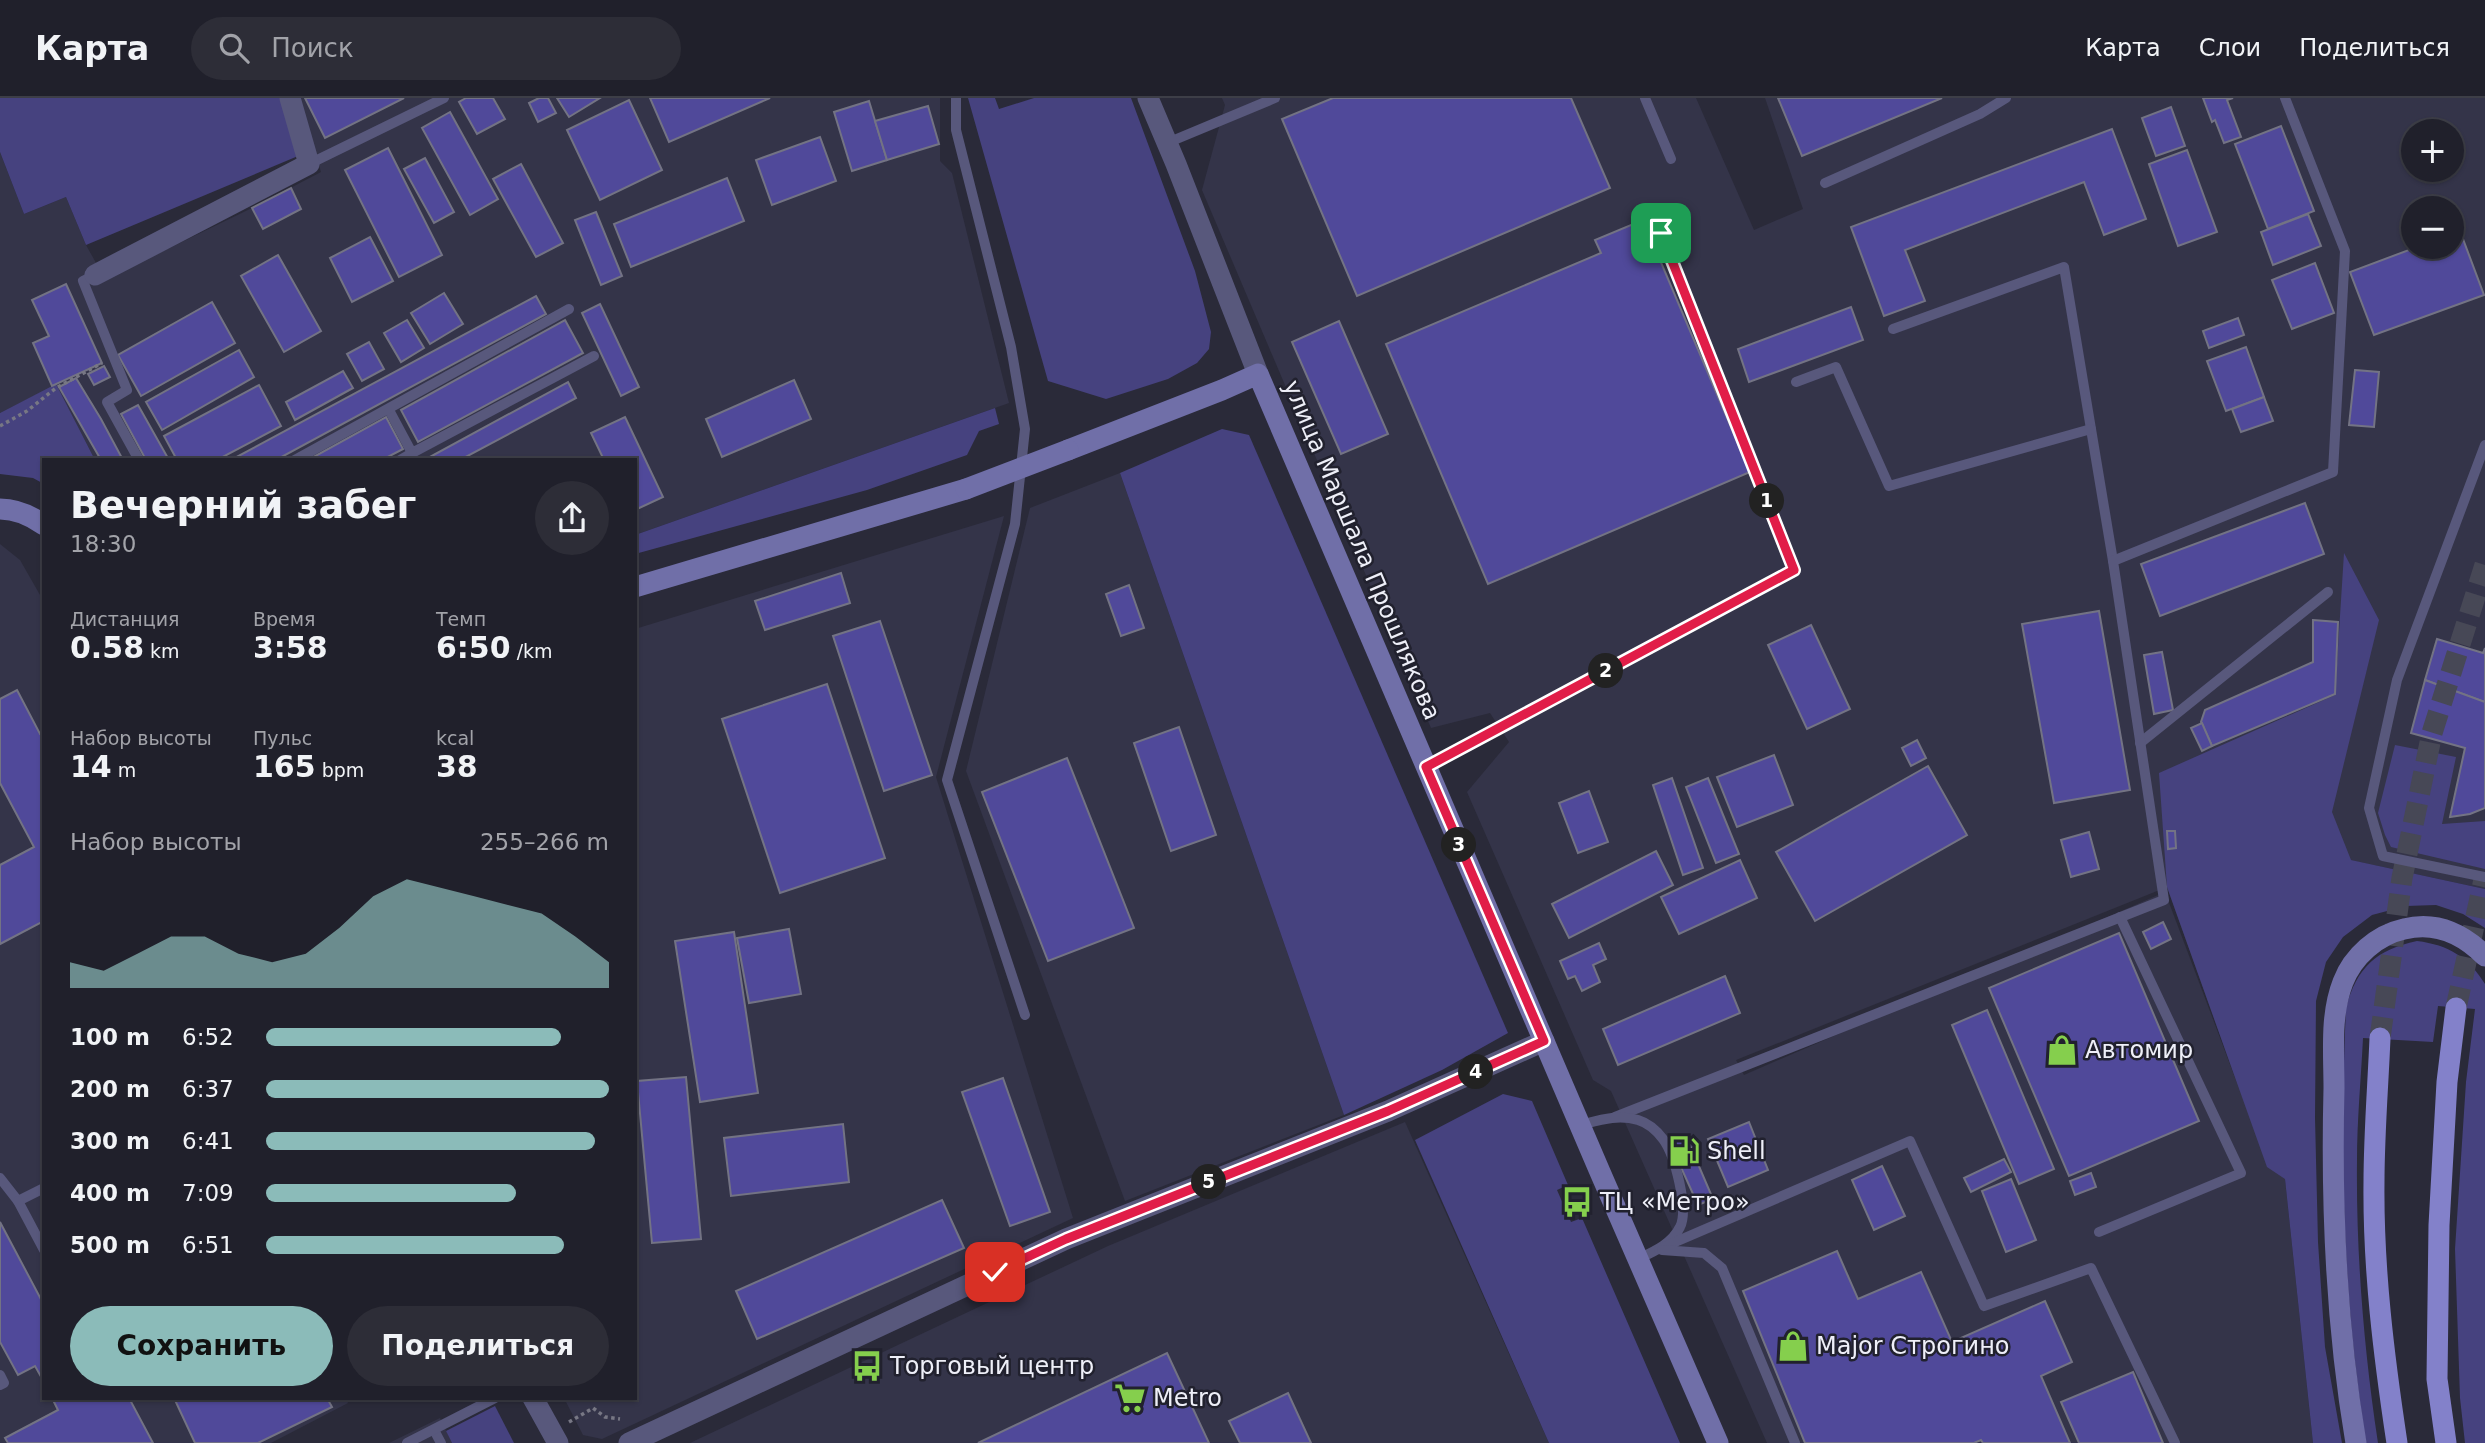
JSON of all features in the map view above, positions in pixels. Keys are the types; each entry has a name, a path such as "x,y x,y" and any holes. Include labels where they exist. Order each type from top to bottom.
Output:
{"main road":[{"path":"637,586 966,489 1258,374"},
{"name":"улица Маршала Прошлякова","path":"1258,374 1718,1443"},
{"path":"0,509 26,514 42,525"},
{"path":"2356,1443 2341,1333 2335,1253 2332,1161 2336,1007 2343,982 2352,964 2371,945 2390,932 2417,926 2439,928 2468,939 2485,956"},
{"path":"2446,1443 2437,1379 2439,1225 2447,1082 2456,1008"},
{"path":"2380,1038 2374,1183 2379,1286 2397,1443"}],"street":[{"path":"95,275 309,164 290,98"},
{"name":"улица Маршала Прошлякова","path":"1147,98 1258,374"},
{"path":"629,1443 1066,1239 1388,1111 1544,1041"},
{"path":"534,1400 555,1437"}],"lane":[{"path":"309,164 444,98"},
{"path":"956,98 956,130 1011,347 1025,429 1015,524 947,780 1025,1015"},
{"path":"1167,143 1275,98"},
{"path":"1645,98 1671,159"},
{"path":"1825,183 1980,114 2006,98"},
{"path":"2113,561 2333,472 2345,251 2285,98"},
{"path":"1426,767 1794,570 1661,233"},
{"path":"1580,1125 1615,1116 2164,900 2113,561 2064,267 1893,329"},
{"path":"95,275 83,281 127,390 107,402 138,458"},
{"path":"299,458 569,309"},
{"path":"403,458 594,356"},
{"path":"1796,382 1836,367 1889,486 2091,429"},
{"path":"389,410 412,453"},
{"path":"2485,445 2397,680 2369,808 2382,856 2485,877"},
{"path":"2140,743 2328,592"},
{"path":"2099,1232 2241,1173 2120,917"},
{"path":"1615,1116 1640,1120 1652,1127 1665,1141 1678,1175 1684,1217 1679,1230 1660,1249"},
{"path":"1637,1259 1910,1141 1984,1306 2091,1268 2175,1443"},
{"path":"0,1178 18,1201 42,1246"},
{"path":"18,1201 42,1189"},
{"path":"1660,1249 1704,1253 1722,1268 1795,1443"},
{"path":"0,1375 4,1383 0,1385"},
{"path":"407,1443 491,1400"},
{"path":"434,1430 441,1443"}],"path":[{"path":"0,426 27,411 56,388 113,357"},
{"path":"555,1437 593,1408 605,1417 620,1419"}],"shaded area":[{"path":"0,98 280,98 298,156 86,245 66,197 24,214 0,152"},
{"path":"298,98 940,98 940,161 952,173 1009,403 637,534 637,458 94,458 56,385 0,413 0,152 24,214 66,197 86,245 105,279 321,172"},
{"path":"968,98 995,98 999,109 1034,98 1131,98 1195,271 1211,332 1209,349 1197,363 1168,379 1106,399 1048,381"},
{"path":"1222,98 1696,98 1754,230 1803,209 1765,98 2485,98 2485,889 2350,860 2332,814 2285,1179 2313,1443 1767,1443 1611,1091 1593,1080 1467,792 1509,742 1490,713 1431,728 1202,190 1225,105","holes":["2167,887 2240,1091 2165,892 1744,1075 1736,1060"]},
{"path":"56,384 94,458 42,458 42,483 33,478 0,474 0,413"},
{"path":"995,408 999,424 979,431 967,455 867,490 637,553 637,534"},
{"path":"1222,429 1249,435 1508,1033 1442,1070 1344,1115 1120,473"},
{"path":"1120,473 1344,1115 1125,1201 966,771 1030,508"},
{"path":"1004,516 936,777 1073,1218 602,1439 583,1435 565,1400 637,1400 637,628"},
{"path":"0,544 20,560 42,598 42,1400 347,1400 348,1403 271,1443 0,1443"},
{"path":"2344,553 2379,620 2332,812 2351,860 2485,889 2485,928 2463,914 2436,905 2406,906 2372,915 2343,937 2326,962 2316,1001 2318,1242 2325,1347 2342,1443 2313,1443 2285,1179 2267,1167 2167,887 2159,773 2335,695"},
{"path":"2395,745 2456,757 2442,824 2485,821 2485,869 2391,847 2378,813"},
{"path":"2417,941 2457,954 2472,966 2485,984 2485,1443 2465,1443 2460,1398 2455,1249 2466,1082 2475,1009 2438,1006 2433,1042 2363,1038 2357,1146 2358,1232 2365,1338 2378,1443 2366,1443 2358,1389 2348,1281 2343,1172 2346,1008 2356,982 2370,962 2390,950"},
{"path":"1503,1094 1532,1101 1568,1185 1557,1190 1571,1222 1582,1218 1680,1443 1549,1443 1415,1140"},
{"path":"1405,1122 1549,1443 690,1443 1108,1246"},
{"path":"495,1406 514,1443 452,1443 446,1431"},
{"path":"440,1418 452,1443 389,1443"}],"building":[{"path":"305,98 404,98 325,138"},
{"path":"466,98 493,98 505,119 477,134 459,102"},
{"path":"539,98 548,98 556,113 538,122 529,103"},
{"path":"557,98 600,98 569,117"},
{"path":"650,98 770,98 669,142"},
{"path":"1333,98 1571,98 1610,188 1357,296 1282,119"},
{"path":"1778,98 1942,98 1802,156"},
{"path":"2203,98 2233,98 2227,100 2241,137 2224,143"},
{"path":"629,100 662,170 600,200 567,130"},
{"path":"869,101 887,160 852,171 834,112"},
{"path":"928,106 939,144 887,160 875,121"},
{"path":"2171,107 2185,146 2156,156 2142,118"},
{"path":"450,112 498,199 470,215 422,128"},
{"path":"2281,126 2314,211 2268,229 2235,144"},
{"path":"2112,129 2146,219 2104,235 2084,182 1905,250 1925,301 1884,316 1851,227"},
{"path":"820,137 836,181 772,205 756,160"},
{"path":"388,148 442,255 399,277 345,170"},
{"path":"2187,150 2217,232 2178,246 2149,164"},
{"path":"425,158 454,212 434,223 404,169"},
{"path":"521,164 563,243 536,257 493,179"},
{"path":"727,178 744,221 631,267 614,224"},
{"path":"291,188 301,209 263,229 252,208"},
{"path":"596,212 622,276 601,285 575,220"},
{"path":"2308,214 2321,246 2273,265 2261,232"},
{"path":"1643,220 1750,472 1488,584 1386,344 1601,253 1595,240"},
{"path":"370,237 393,281 352,302 330,258"},
{"path":"2464,242 2484,295 2374,335 2350,272 2401,253 2401,259 2464,259"},
{"path":"278,255 321,331 284,352 241,276"},
{"path":"2315,263 2334,313 2292,329 2272,280"},
{"path":"66,284 102,363 52,386 33,343 49,336 32,300"},
{"path":"444,293 463,324 430,344 411,313"},
{"path":"536,296 546,314 280,458 235,458"},
{"path":"212,302 235,343 141,396 118,355"},
{"path":"600,304 639,387 621,396 582,313"},
{"path":"1851,307 1863,340 1749,382 1738,349"},
{"path":"2238,318 2244,335 2209,348 2203,331"},
{"path":"407,320 424,348 401,362 384,333"},
{"path":"565,320 583,353 418,442 401,410"},
{"path":"1339,321 1388,434 1341,454 1292,342"},
{"path":"369,342 384,369 362,381 347,354"},
{"path":"2246,347 2264,397 2226,411 2207,361"},
{"path":"239,350 254,377 162,430 146,402"},
{"path":"104,366 110,377 94,385 88,374"},
{"path":"2355,370 2379,372 2374,427 2349,425"},
{"path":"343,371 353,388 295,420 286,402"},
{"path":"76,378 122,458 100,458 59,387"},
{"path":"794,380 811,419 722,457 706,419"},
{"path":"568,382 576,398 464,458 428,458"},
{"path":"259,385 281,426 221,458 176,458 164,436"},
{"path":"2264,397 2273,421 2241,432 2232,409"},
{"path":"138,405 168,458 145,458 121,414"},
{"path":"386,417 403,449 386,458 312,458"},
{"path":"625,417 663,497 637,509 637,458 603,458 591,433"},
{"path":"2305,503 2324,554 2160,616 2141,564"},
{"path":"841,573 850,603 765,630 755,601"},
{"path":"1129,585 1144,628 1121,636 1106,594"},
{"path":"2099,611 2130,790 2054,803 2022,624"},
{"path":"2313,620 2338,622 2335,694 2212,746 2201,722 2205,710 2313,662"},
{"path":"880,621 932,775 884,791 833,636"},
{"path":"1811,625 1850,709 1807,729 1768,645"},
{"path":"2437,639 2483,653 2485,648 2485,702 2425,680"},
{"path":"2162,652 2173,710 2154,714 2144,655"},
{"path":"2425,680 2485,702 2485,808 2450,817 2465,748 2411,733"},
{"path":"827,684 885,858 780,893 722,719"},
{"path":"17,690 40,734 42,733 42,922 0,944 0,865 34,847 0,783 0,699"},
{"path":"2202,723 2212,746 2202,751 2191,728"},
{"path":"1179,727 1216,835 1171,851 1134,743"},
{"path":"1917,740 1926,758 1911,766 1902,748"},
{"path":"1774,755 1793,805 1737,827 1717,777"},
{"path":"1067,758 1134,928 1048,961 982,792"},
{"path":"1928,766 1967,835 1815,921 1776,852"},
{"path":"1672,778 1703,868 1683,875 1653,785"},
{"path":"1708,778 1739,854 1716,863 1686,787"},
{"path":"1589,791 1608,842 1578,853 1559,803"},
{"path":"2167,831 2175,831 2176,848 2168,849"},
{"path":"2089,832 2099,869 2071,877 2061,840"},
{"path":"1656,851 1673,885 1569,938 1552,904"},
{"path":"1740,860 1757,898 1679,934 1661,897"},
{"path":"2163,922 2171,939 2151,949 2143,932"},
{"path":"789,929 801,994 749,1003 737,938"},
{"path":"734,932 758,1093 700,1102 675,941"},
{"path":"2119,933 2199,1121 2069,1176 1989,988"},
{"path":"1599,943 1606,959 1593,965 1600,982 1582,991 1575,976 1568,979 1560,961"},
{"path":"1725,976 1740,1013 1618,1065 1603,1029"},
{"path":"1987,1010 2054,1169 2019,1184 1952,1025"},
{"path":"686,1077 701,1239 652,1243 637,1081"},
{"path":"1003,1078 1050,1212 1010,1226 962,1092"},
{"path":"1749,1122 1768,1170 1728,1187 1708,1139"},
{"path":"843,1124 849,1182 731,1196 724,1138"},
{"path":"1686,1136 1713,1199 1698,1205 1670,1143"},
{"path":"2004,1159 2011,1172 1971,1192 1964,1178"},
{"path":"1882,1166 1905,1216 1874,1230 1852,1180"},
{"path":"2091,1173 2096,1187 2075,1195 2070,1181"},
{"path":"2011,1179 2036,1240 2006,1252 1982,1191"},
{"path":"942,1200 964,1248 757,1339 736,1291"},
{"path":"0,1222 42,1301 42,1378 35,1366 18,1375 0,1342"},
{"path":"1837,1251 1858,1299 1921,1272 1952,1342 2045,1301 2072,1362 2041,1376 2070,1443 1983,1443 1981,1440 1974,1443 1805,1443 1743,1291"},
{"name":"Metro","path":"1167,1353 1209,1443 978,1443"},
{"path":"2133,1372 2163,1443 2079,1443 2061,1402"},
{"path":"1288,1393 1311,1443 1240,1443 1229,1421"},
{"path":"53,1400 130,1400 153,1443 8,1443 5,1438 58,1410"},
{"path":"175,1400 328,1400 332,1407 258,1443 195,1443"}],"tunnel":[{"path":"2380,1038 2402,878 2432,733 2485,565"},
{"path":"2456,1008 2485,875"}],"place":[{"name":"Автомир","path":"2062,1050"},
{"name":"Shell","path":"1684,1151"},
{"name":"ТЦ «Метро»","path":"1577,1202"},
{"name":"Major Строгино","path":"1793,1346"},
{"name":"Торговый центр","path":"867,1366"},
{"name":"Metro","path":"1130,1398"}],"route":[{"path":"995,1272 1066,1239 1388,1111 1544,1041 1426,767 1794,570 1661,233"}]}
